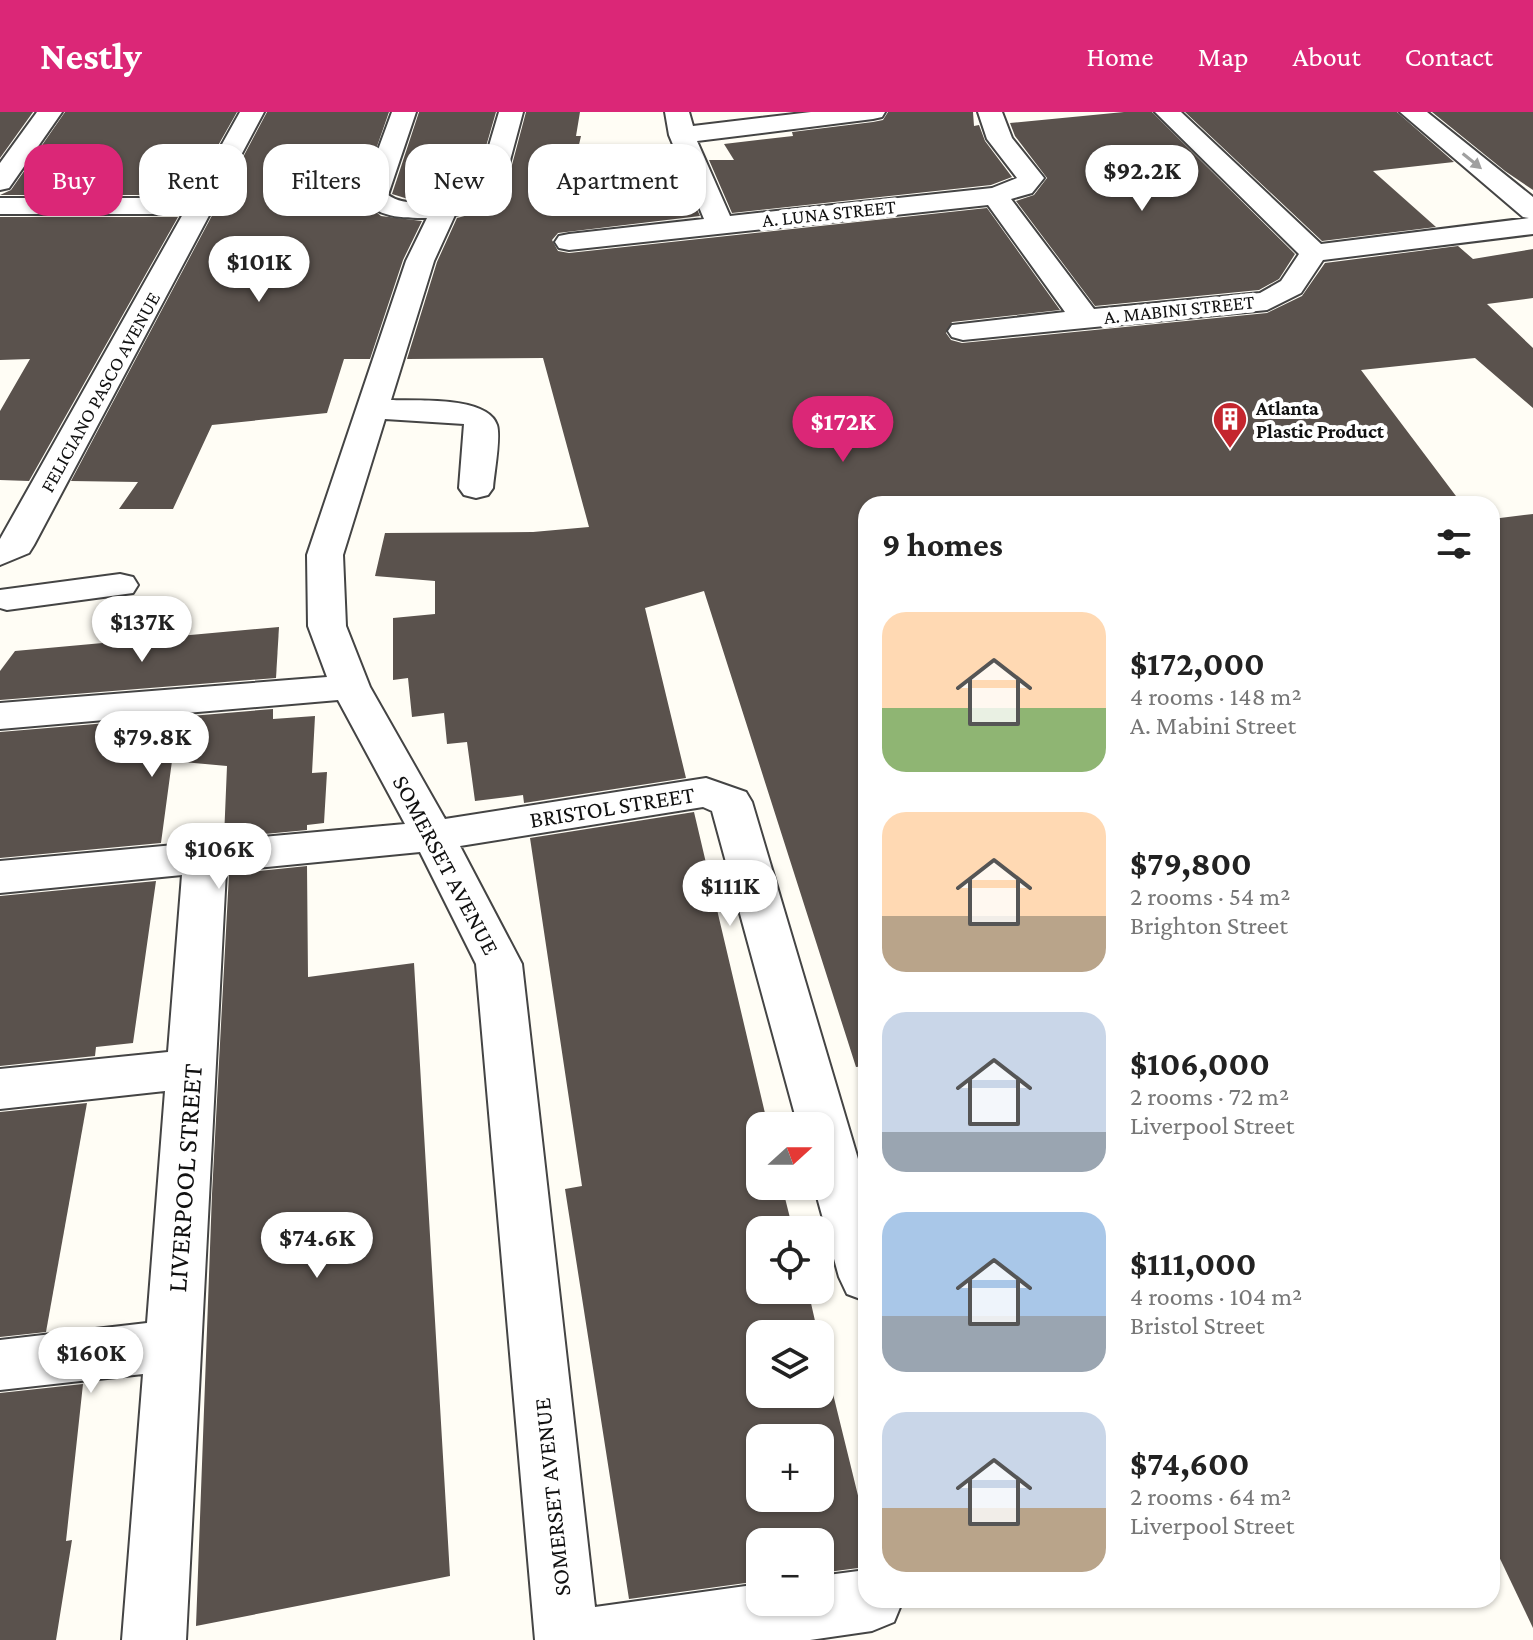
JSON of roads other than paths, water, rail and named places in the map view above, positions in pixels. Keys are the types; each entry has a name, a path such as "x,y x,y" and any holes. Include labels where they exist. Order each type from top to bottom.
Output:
{"street":[{"path":"0,182 50,112"},
{"name":"FELICIANO PASCO AVENUE","path":"235,144 252,112"},
{"path":"404,112 374,196 377,202 387,206 405,208"},
{"path":"502,144 511,112"},
{"path":"720,224 679,124 873,112"},
{"name":"A. LUNA STREET","path":"569,242 995,196 1023,187 1031,178 1000,139 990,112"},
{"path":"1167,112 1314,253 1533,226"},
{"path":"1412,112 1533,211"},
{"path":"995,196 1085,318"},
{"path":"0,206 139,206"},
{"name":"FELICIANO PASCO AVENUE","path":"5,554 195,216"},
{"path":"411,216 407,228 420,261"},
{"name":"SOMERSET AVENUE","path":"441,216 420,261 325,555 327,626 350,687 468,899 499,964 567,1640"},
{"name":"A. MABINI STREET","path":"963,331 1267,301 1291,287 1314,253"},
{"path":"373,409 462,413 475,417 481,425 476,488"},
{"path":"5,554 3,600 120,585"},
{"path":"0,716 350,687"},
{"name":"BRISTOL STREET","path":"431,836 706,792 731,802 858,1249"},
{"path":"0,877 431,836"},
{"name":"LIVERPOOL STREET","path":"154,1640 205,859"},
{"path":"0,1089 191,1069"},
{"path":"0,1365 173,1345"},
{"path":"587,1640 858,1602"}],"place":[{"name":"Atlanta Plastic Product","path":"1230,450"}]}
